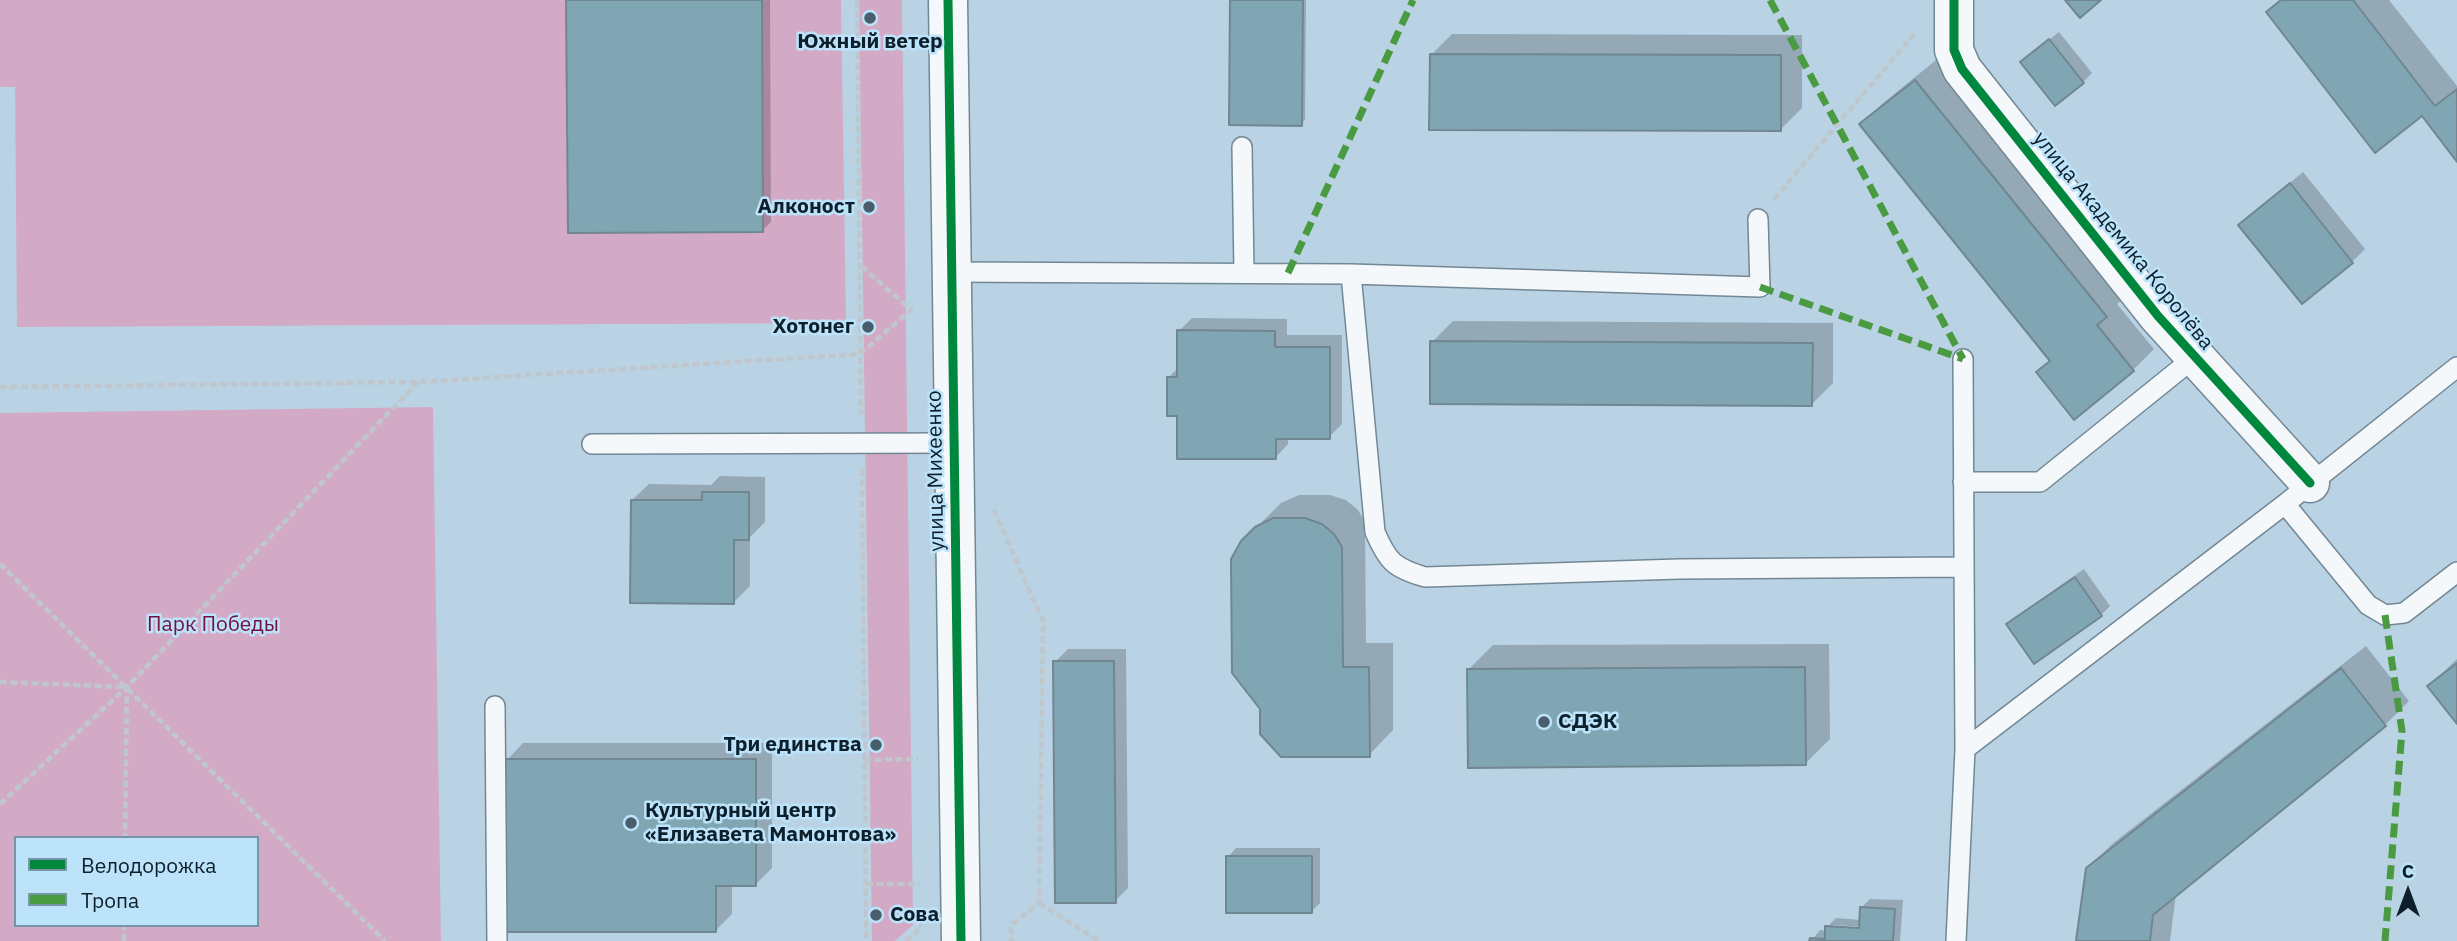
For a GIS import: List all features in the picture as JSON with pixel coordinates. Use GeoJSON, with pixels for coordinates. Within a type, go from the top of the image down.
{"type":"FeatureCollection","features":[{"type":"Feature","properties":{"kind":"street","name":"улица Михеенко"},"geometry":{"type":"LineString","coordinates":[[948,0],[961,941]]}},
{"type":"Feature","properties":{"kind":"street","name":"улица Академика Королёва"},"geometry":{"type":"LineString","coordinates":[[1954,0],[1954,50],[1962,69],[2158,316],[2195,357],[2297,494]]}},
{"type":"Feature","properties":{"kind":"lane"},"geometry":{"type":"LineString","coordinates":[[1242,147],[1244,272]]}},
{"type":"Feature","properties":{"kind":"lane"},"geometry":{"type":"LineString","coordinates":[[950,272],[1244,272],[1760,287],[1758,219]]}},
{"type":"Feature","properties":{"kind":"lane"},"geometry":{"type":"LineString","coordinates":[[1351,274],[1375,532],[1385,554],[1402,570],[1425,577],[1679,569],[1963,567]]}},
{"type":"Feature","properties":{"kind":"lane"},"geometry":{"type":"LineString","coordinates":[[1963,482],[2040,482],[2195,357]]}},
{"type":"Feature","properties":{"kind":"lane"},"geometry":{"type":"LineString","coordinates":[[1956,941],[1965,749],[1963,359]]}},
{"type":"Feature","properties":{"kind":"lane"},"geometry":{"type":"LineString","coordinates":[[1965,749],[2297,494],[2457,367]]}},
{"type":"Feature","properties":{"kind":"lane"},"geometry":{"type":"LineString","coordinates":[[592,444],[953,443]]}},
{"type":"Feature","properties":{"kind":"lane"},"geometry":{"type":"LineString","coordinates":[[2297,494],[2368,605],[2385,615],[2404,613],[2457,572]]}},
{"type":"Feature","properties":{"kind":"lane"},"geometry":{"type":"LineString","coordinates":[[495,706],[497,941]]}},
{"type":"Feature","properties":{"kind":"path"},"geometry":{"type":"LineString","coordinates":[[1758,219],[1917,31]]}},
{"type":"Feature","properties":{"kind":"path"},"geometry":{"type":"LineString","coordinates":[[0,387],[419,382],[860,354],[911,310],[860,265]]}},
{"type":"Feature","properties":{"kind":"path"},"geometry":{"type":"LineString","coordinates":[[0,804],[127,687],[419,382]]}},
{"type":"Feature","properties":{"kind":"path"},"geometry":{"type":"LineString","coordinates":[[992,504],[1043,621],[1039,903]]}},
{"type":"Feature","properties":{"kind":"path"},"geometry":{"type":"LineString","coordinates":[[0,565],[385,941]]}},
{"type":"Feature","properties":{"kind":"path"},"geometry":{"type":"LineString","coordinates":[[0,682],[127,687]]}},
{"type":"Feature","properties":{"kind":"path"},"geometry":{"type":"LineString","coordinates":[[125,836],[127,687]]}},
{"type":"Feature","properties":{"kind":"path"},"geometry":{"type":"LineString","coordinates":[[864,760],[918,759]]}},
{"type":"Feature","properties":{"kind":"path"},"geometry":{"type":"LineString","coordinates":[[866,884],[920,884]]}},
{"type":"Feature","properties":{"kind":"path"},"geometry":{"type":"LineString","coordinates":[[1011,941],[1011,925],[1039,903]]}},
{"type":"Feature","properties":{"kind":"path"},"geometry":{"type":"LineString","coordinates":[[1039,903],[1099,941]]}},
{"type":"Feature","properties":{"kind":"green space"},"geometry":{"type":"Polygon","coordinates":[[[0,0],[841,0],[846,323],[17,327],[15,87],[0,87],[0,0]]]}},
{"type":"Feature","properties":{"kind":"green space"},"geometry":{"type":"Polygon","coordinates":[[[859,0],[902,0],[913,925],[895,941],[872,941],[859,0]]]}},
{"type":"Feature","properties":{"kind":"green space","name":"Парк Победы"},"geometry":{"type":"Polygon","coordinates":[[[433,407],[441,941],[0,941],[0,413],[433,407]]]}},
{"type":"Feature","properties":{"kind":"building"},"geometry":{"type":"Polygon","coordinates":[[[566,0],[762,0],[763,232],[568,233],[566,0]]]}},
{"type":"Feature","properties":{"kind":"building"},"geometry":{"type":"Polygon","coordinates":[[[1230,0],[1303,0],[1302,126],[1229,125],[1230,0]]]}},
{"type":"Feature","properties":{"kind":"building"},"geometry":{"type":"Polygon","coordinates":[[[2065,0],[2101,0],[2080,18],[2065,0]]]}},
{"type":"Feature","properties":{"kind":"building"},"geometry":{"type":"Polygon","coordinates":[[[2281,0],[2353,0],[2435,106],[2457,89],[2457,162],[2422,116],[2375,153],[2266,12],[2281,0]]]}},
{"type":"Feature","properties":{"kind":"building"},"geometry":{"type":"Polygon","coordinates":[[[2049,39],[2084,83],[2055,106],[2020,62],[2049,39]]]}},
{"type":"Feature","properties":{"kind":"building"},"geometry":{"type":"Polygon","coordinates":[[[1430,54],[1781,55],[1781,131],[1429,130],[1430,54]]]}},
{"type":"Feature","properties":{"kind":"building"},"geometry":{"type":"Polygon","coordinates":[[[1915,80],[2107,317],[2097,325],[2134,371],[2074,420],[2036,372],[2050,361],[1859,124],[1915,80]]]}},
{"type":"Feature","properties":{"kind":"building"},"geometry":{"type":"Polygon","coordinates":[[[2290,183],[2353,263],[2302,304],[2238,225],[2290,183]]]}},
{"type":"Feature","properties":{"kind":"building"},"geometry":{"type":"Polygon","coordinates":[[[1177,330],[1275,331],[1275,347],[1330,347],[1330,439],[1276,439],[1276,459],[1177,459],[1177,416],[1167,416],[1167,377],[1177,377],[1177,330]]]}},
{"type":"Feature","properties":{"kind":"building"},"geometry":{"type":"Polygon","coordinates":[[[1430,341],[1813,343],[1812,406],[1430,404],[1430,341]]]}},
{"type":"Feature","properties":{"kind":"building"},"geometry":{"type":"Polygon","coordinates":[[[702,492],[749,492],[749,540],[734,540],[734,604],[630,603],[631,500],[702,500],[702,492]]]}},
{"type":"Feature","properties":{"kind":"building"},"geometry":{"type":"Polygon","coordinates":[[[1273,518],[1305,518],[1322,524],[1334,534],[1342,547],[1343,667],[1369,667],[1370,757],[1281,757],[1260,734],[1260,709],[1232,673],[1231,559],[1241,541],[1255,527],[1273,518]]]}},
{"type":"Feature","properties":{"kind":"building"},"geometry":{"type":"Polygon","coordinates":[[[2075,577],[2102,616],[2034,664],[2006,624],[2075,577]]]}},
{"type":"Feature","properties":{"kind":"building"},"geometry":{"type":"Polygon","coordinates":[[[1053,661],[1114,661],[1116,903],[1055,903],[1053,661]]]}},
{"type":"Feature","properties":{"kind":"building"},"geometry":{"type":"Polygon","coordinates":[[[2457,663],[2457,724],[2427,686],[2457,663]]]}},
{"type":"Feature","properties":{"kind":"building"},"geometry":{"type":"Polygon","coordinates":[[[1805,667],[1806,765],[1468,768],[1467,669],[1805,667]]]}},
{"type":"Feature","properties":{"kind":"building"},"geometry":{"type":"Polygon","coordinates":[[[2341,668],[2386,726],[2153,915],[2150,941],[2076,941],[2086,868],[2341,668]]]}},
{"type":"Feature","properties":{"kind":"building","name":"Культурный центр «Елизавета Мамонтова»"},"geometry":{"type":"Polygon","coordinates":[[[505,759],[756,759],[756,886],[716,886],[716,932],[505,932],[505,759]]]}},
{"type":"Feature","properties":{"kind":"building"},"geometry":{"type":"Polygon","coordinates":[[[1226,856],[1312,856],[1312,913],[1226,913],[1226,856]]]}},
{"type":"Feature","properties":{"kind":"building"},"geometry":{"type":"Polygon","coordinates":[[[1860,907],[1895,909],[1893,941],[1809,941],[1810,938],[1825,939],[1825,926],[1859,928],[1860,907]]]}},
{"type":"Feature","properties":{"kind":"marked path"},"geometry":{"type":"LineString","coordinates":[[1288,273],[1413,0]]}},
{"type":"Feature","properties":{"kind":"marked path"},"geometry":{"type":"LineString","coordinates":[[1770,0],[1963,359]]}},
{"type":"Feature","properties":{"kind":"marked path"},"geometry":{"type":"LineString","coordinates":[[1760,287],[1963,359]]}},
{"type":"Feature","properties":{"kind":"marked path"},"geometry":{"type":"LineString","coordinates":[[2385,615],[2402,731],[2385,941]]}},
{"type":"Feature","properties":{"kind":"cycle path"},"geometry":{"type":"LineString","coordinates":[[948,0],[961,941]]}},
{"type":"Feature","properties":{"kind":"cycle path"},"geometry":{"type":"LineString","coordinates":[[1954,0],[1954,50],[1962,69],[2158,316],[2310,483]]}},
{"type":"Feature","properties":{"kind":"place","name":"Южный ветер"},"geometry":{"type":"Point","coordinates":[870,18]}},
{"type":"Feature","properties":{"kind":"place","name":"Алконост"},"geometry":{"type":"Point","coordinates":[869,207]}},
{"type":"Feature","properties":{"kind":"place","name":"Хотонег"},"geometry":{"type":"Point","coordinates":[868,327]}},
{"type":"Feature","properties":{"kind":"place","name":"СДЭК"},"geometry":{"type":"Point","coordinates":[1544,722]}},
{"type":"Feature","properties":{"kind":"place","name":"Три единства"},"geometry":{"type":"Point","coordinates":[876,745]}},
{"type":"Feature","properties":{"kind":"place","name":"Культурный центр «Елизавета Мамонтова»"},"geometry":{"type":"Point","coordinates":[631,823]}},
{"type":"Feature","properties":{"kind":"place","name":"Сова"},"geometry":{"type":"Point","coordinates":[876,915]}}]}
